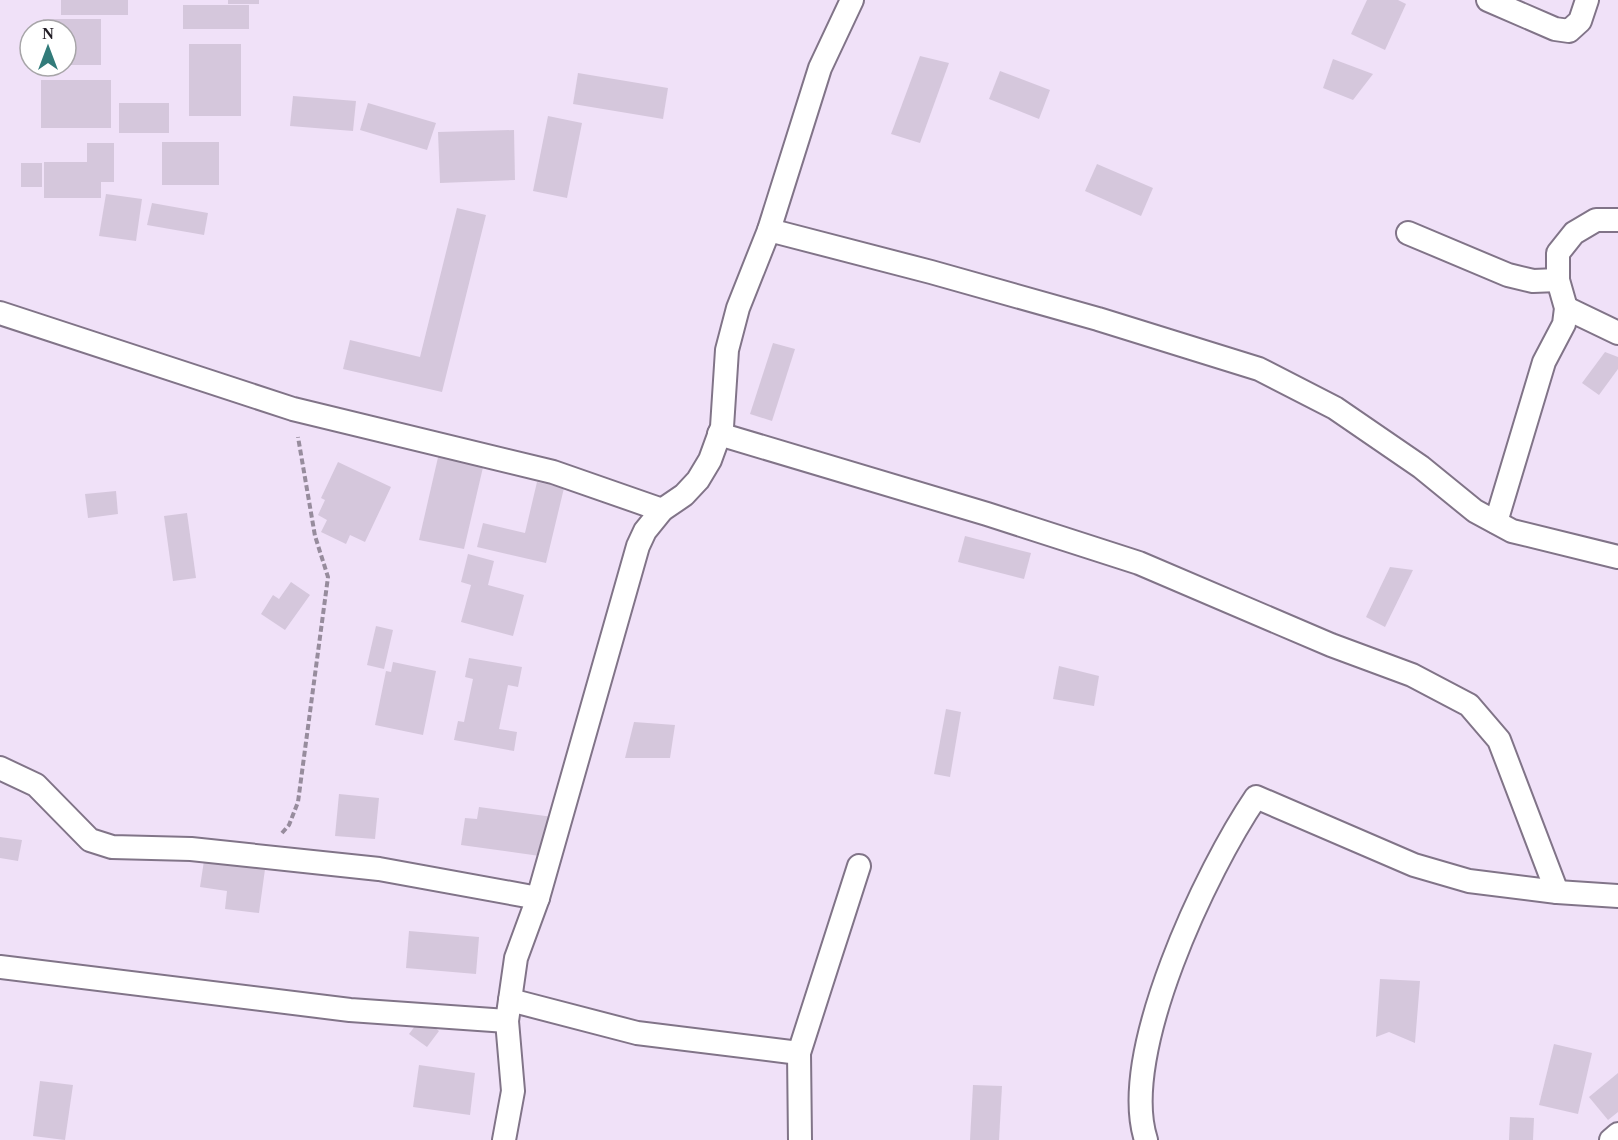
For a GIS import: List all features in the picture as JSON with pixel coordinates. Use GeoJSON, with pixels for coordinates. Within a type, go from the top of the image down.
{"type":"FeatureCollection","features":[{"type":"Feature","properties":{"kind":"street"},"geometry":{"type":"LineString","coordinates":[[504,1140],[513,1091],[508,1010],[516,958],[538,898],[638,546],[645,531],[662,510],[684,495],[698,480],[719,434],[728,350],[738,308],[769,230],[820,68],[852,0]]}},
{"type":"Feature","properties":{"kind":"street"},"geometry":{"type":"LineString","coordinates":[[1488,0],[1555,29],[1569,31],[1580,21],[1587,0]]}},
{"type":"Feature","properties":{"kind":"street"},"geometry":{"type":"LineString","coordinates":[[1496,522],[1544,362],[1558,338],[1566,308],[1558,280],[1558,253],[1574,233],[1596,220],[1618,220]]}},
{"type":"Feature","properties":{"kind":"street"},"geometry":{"type":"LineString","coordinates":[[769,230],[1068,310],[1259,369],[1335,408],[1421,467],[1474,510],[1512,531],[1618,557]]}},
{"type":"Feature","properties":{"kind":"street"},"geometry":{"type":"LineString","coordinates":[[1408,233],[1508,275],[1533,281],[1558,280]]}},
{"type":"Feature","properties":{"kind":"street"},"geometry":{"type":"LineString","coordinates":[[1566,308],[1618,333]]}},
{"type":"Feature","properties":{"kind":"street"},"geometry":{"type":"LineString","coordinates":[[0,313],[293,409],[554,472],[662,510]]}},
{"type":"Feature","properties":{"kind":"street"},"geometry":{"type":"LineString","coordinates":[[719,434],[1139,562],[1330,645],[1412,675],[1469,705],[1499,740],[1557,892]]}},
{"type":"Feature","properties":{"kind":"street"},"geometry":{"type":"LineString","coordinates":[[0,768],[36,785],[90,840],[112,847],[191,849],[380,869],[538,898]]}},
{"type":"Feature","properties":{"kind":"street"},"geometry":{"type":"LineString","coordinates":[[1146,1140],[1142,1127],[1141,1087],[1147,1042],[1163,988],[1211,874],[1256,797],[1414,865],[1469,881],[1557,892],[1618,896]]}},
{"type":"Feature","properties":{"kind":"street"},"geometry":{"type":"LineString","coordinates":[[800,1140],[799,1053],[859,866]]}},
{"type":"Feature","properties":{"kind":"street"},"geometry":{"type":"LineString","coordinates":[[0,967],[350,1010],[508,1010],[637,1033],[799,1053]]}},
{"type":"Feature","properties":{"kind":"street"},"geometry":{"type":"LineString","coordinates":[[1611,1140],[1618,1134]]}},
{"type":"Feature","properties":{"kind":"path"},"geometry":{"type":"LineString","coordinates":[[253,857],[289,825],[298,802],[328,577],[315,536],[293,409]]}},
{"type":"Feature","properties":{"kind":"building"},"geometry":{"type":"Polygon","coordinates":[[[61,0],[128,0],[128,15],[61,15],[61,0]]]}},
{"type":"Feature","properties":{"kind":"building"},"geometry":{"type":"Polygon","coordinates":[[[228,0],[259,0],[259,4],[228,4],[228,0]]]}},
{"type":"Feature","properties":{"kind":"building"},"geometry":{"type":"Polygon","coordinates":[[[1367,0],[1398,0],[1406,4],[1385,50],[1351,34],[1367,0]]]}},
{"type":"Feature","properties":{"kind":"building"},"geometry":{"type":"Polygon","coordinates":[[[183,5],[249,5],[249,29],[183,29],[183,5]]]}},
{"type":"Feature","properties":{"kind":"building"},"geometry":{"type":"Polygon","coordinates":[[[78,19],[101,19],[101,65],[78,65],[78,19]]]}},
{"type":"Feature","properties":{"kind":"building"},"geometry":{"type":"Polygon","coordinates":[[[189,44],[241,44],[241,116],[189,116],[189,44]]]}},
{"type":"Feature","properties":{"kind":"building"},"geometry":{"type":"Polygon","coordinates":[[[920,56],[949,63],[920,143],[891,134],[920,56]]]}},
{"type":"Feature","properties":{"kind":"building"},"geometry":{"type":"Polygon","coordinates":[[[1333,59],[1373,74],[1353,100],[1323,88],[1333,59]]]}},
{"type":"Feature","properties":{"kind":"building"},"geometry":{"type":"Polygon","coordinates":[[[1000,71],[1050,90],[1039,119],[989,99],[1000,71]]]}},
{"type":"Feature","properties":{"kind":"building"},"geometry":{"type":"Polygon","coordinates":[[[578,73],[668,88],[663,119],[573,104],[578,73]]]}},
{"type":"Feature","properties":{"kind":"building"},"geometry":{"type":"Polygon","coordinates":[[[41,80],[111,80],[111,128],[41,128],[41,80]]]}},
{"type":"Feature","properties":{"kind":"building"},"geometry":{"type":"Polygon","coordinates":[[[293,96],[356,101],[353,131],[290,126],[293,96]]]}},
{"type":"Feature","properties":{"kind":"building"},"geometry":{"type":"Polygon","coordinates":[[[119,103],[169,103],[169,133],[119,133],[119,103]]]}},
{"type":"Feature","properties":{"kind":"building"},"geometry":{"type":"Polygon","coordinates":[[[368,103],[436,123],[427,150],[360,130],[368,103]]]}},
{"type":"Feature","properties":{"kind":"building"},"geometry":{"type":"Polygon","coordinates":[[[548,116],[582,123],[567,198],[533,191],[548,116]]]}},
{"type":"Feature","properties":{"kind":"building"},"geometry":{"type":"Polygon","coordinates":[[[514,130],[515,180],[440,183],[438,132],[514,130]]]}},
{"type":"Feature","properties":{"kind":"building"},"geometry":{"type":"Polygon","coordinates":[[[162,142],[219,142],[219,185],[162,185],[162,142]]]}},
{"type":"Feature","properties":{"kind":"building"},"geometry":{"type":"Polygon","coordinates":[[[87,143],[114,143],[114,182],[101,182],[101,198],[44,198],[44,162],[87,162],[87,143]]]}},
{"type":"Feature","properties":{"kind":"building"},"geometry":{"type":"Polygon","coordinates":[[[21,163],[42,163],[42,187],[21,187],[21,163]]]}},
{"type":"Feature","properties":{"kind":"building"},"geometry":{"type":"Polygon","coordinates":[[[1097,164],[1153,188],[1141,216],[1085,191],[1097,164]]]}},
{"type":"Feature","properties":{"kind":"building"},"geometry":{"type":"Polygon","coordinates":[[[106,194],[142,199],[136,241],[99,236],[106,194]]]}},
{"type":"Feature","properties":{"kind":"building"},"geometry":{"type":"Polygon","coordinates":[[[152,203],[208,213],[204,235],[147,225],[152,203]]]}},
{"type":"Feature","properties":{"kind":"building"},"geometry":{"type":"Polygon","coordinates":[[[457,208],[486,215],[442,392],[343,369],[350,340],[420,357],[457,208]]]}},
{"type":"Feature","properties":{"kind":"building"},"geometry":{"type":"Polygon","coordinates":[[[773,343],[795,349],[772,421],[750,414],[773,343]]]}},
{"type":"Feature","properties":{"kind":"building"},"geometry":{"type":"Polygon","coordinates":[[[1605,352],[1618,357],[1618,369],[1599,395],[1582,383],[1605,352]]]}},
{"type":"Feature","properties":{"kind":"building"},"geometry":{"type":"Polygon","coordinates":[[[439,453],[484,463],[464,549],[419,540],[439,453]]]}},
{"type":"Feature","properties":{"kind":"building"},"geometry":{"type":"Polygon","coordinates":[[[338,462],[391,487],[365,542],[350,535],[346,544],[321,532],[327,520],[318,515],[325,500],[321,498],[338,462]]]}},
{"type":"Feature","properties":{"kind":"building"},"geometry":{"type":"Polygon","coordinates":[[[537,482],[564,488],[546,563],[477,547],[483,523],[525,533],[537,482]]]}},
{"type":"Feature","properties":{"kind":"building"},"geometry":{"type":"Polygon","coordinates":[[[116,491],[118,514],[88,518],[85,494],[116,491]]]}},
{"type":"Feature","properties":{"kind":"building"},"geometry":{"type":"Polygon","coordinates":[[[187,513],[196,578],[173,581],[164,516],[187,513]]]}},
{"type":"Feature","properties":{"kind":"building"},"geometry":{"type":"Polygon","coordinates":[[[965,536],[1031,553],[1024,579],[958,562],[965,536]]]}},
{"type":"Feature","properties":{"kind":"building"},"geometry":{"type":"Polygon","coordinates":[[[468,554],[494,561],[488,585],[524,595],[513,636],[461,622],[471,585],[461,582],[468,554]]]}},
{"type":"Feature","properties":{"kind":"building"},"geometry":{"type":"Polygon","coordinates":[[[1390,567],[1413,570],[1385,627],[1366,617],[1390,567]]]}},
{"type":"Feature","properties":{"kind":"building"},"geometry":{"type":"Polygon","coordinates":[[[291,582],[310,595],[285,630],[261,614],[273,595],[279,599],[291,582]]]}},
{"type":"Feature","properties":{"kind":"building"},"geometry":{"type":"Polygon","coordinates":[[[376,626],[393,630],[384,669],[367,665],[376,626]]]}},
{"type":"Feature","properties":{"kind":"building"},"geometry":{"type":"Polygon","coordinates":[[[469,658],[522,667],[518,687],[508,685],[499,729],[517,732],[514,751],[454,740],[458,721],[464,722],[473,679],[465,677],[469,658]]]}},
{"type":"Feature","properties":{"kind":"building"},"geometry":{"type":"Polygon","coordinates":[[[393,662],[436,671],[423,735],[375,725],[386,671],[391,672],[393,662]]]}},
{"type":"Feature","properties":{"kind":"building"},"geometry":{"type":"Polygon","coordinates":[[[1059,666],[1099,676],[1094,706],[1053,699],[1059,666]]]}},
{"type":"Feature","properties":{"kind":"building"},"geometry":{"type":"Polygon","coordinates":[[[946,709],[961,712],[950,777],[934,774],[946,709]]]}},
{"type":"Feature","properties":{"kind":"building"},"geometry":{"type":"Polygon","coordinates":[[[634,722],[675,725],[670,758],[625,758],[634,722]]]}},
{"type":"Feature","properties":{"kind":"building"},"geometry":{"type":"Polygon","coordinates":[[[339,794],[379,798],[375,839],[335,836],[339,794]]]}},
{"type":"Feature","properties":{"kind":"building"},"geometry":{"type":"Polygon","coordinates":[[[479,807],[553,817],[547,857],[461,845],[465,818],[477,819],[479,807]]]}},
{"type":"Feature","properties":{"kind":"building"},"geometry":{"type":"Polygon","coordinates":[[[0,837],[22,840],[18,861],[0,858],[0,837]]]}},
{"type":"Feature","properties":{"kind":"building"},"geometry":{"type":"Polygon","coordinates":[[[205,854],[266,862],[259,913],[225,909],[227,891],[200,887],[205,854]]]}},
{"type":"Feature","properties":{"kind":"building"},"geometry":{"type":"Polygon","coordinates":[[[409,931],[479,937],[476,974],[406,968],[409,931]]]}},
{"type":"Feature","properties":{"kind":"building"},"geometry":{"type":"Polygon","coordinates":[[[1380,979],[1420,981],[1415,1043],[1389,1032],[1376,1037],[1380,979]]]}},
{"type":"Feature","properties":{"kind":"building"},"geometry":{"type":"Polygon","coordinates":[[[421,1018],[439,1031],[427,1047],[409,1034],[421,1018]]]}},
{"type":"Feature","properties":{"kind":"building"},"geometry":{"type":"Polygon","coordinates":[[[1554,1044],[1592,1053],[1578,1114],[1539,1105],[1554,1044]]]}},
{"type":"Feature","properties":{"kind":"building"},"geometry":{"type":"Polygon","coordinates":[[[419,1065],[475,1073],[470,1115],[413,1107],[419,1065]]]}},
{"type":"Feature","properties":{"kind":"building"},"geometry":{"type":"Polygon","coordinates":[[[1618,1073],[1618,1112],[1608,1120],[1589,1097],[1618,1073]]]}},
{"type":"Feature","properties":{"kind":"building"},"geometry":{"type":"Polygon","coordinates":[[[40,1081],[73,1085],[65,1140],[33,1136],[40,1081]]]}},
{"type":"Feature","properties":{"kind":"building"},"geometry":{"type":"Polygon","coordinates":[[[973,1085],[1002,1086],[999,1140],[970,1140],[973,1085]]]}},
{"type":"Feature","properties":{"kind":"building"},"geometry":{"type":"Polygon","coordinates":[[[1510,1117],[1534,1118],[1533,1140],[1509,1140],[1510,1117]]]}}]}
